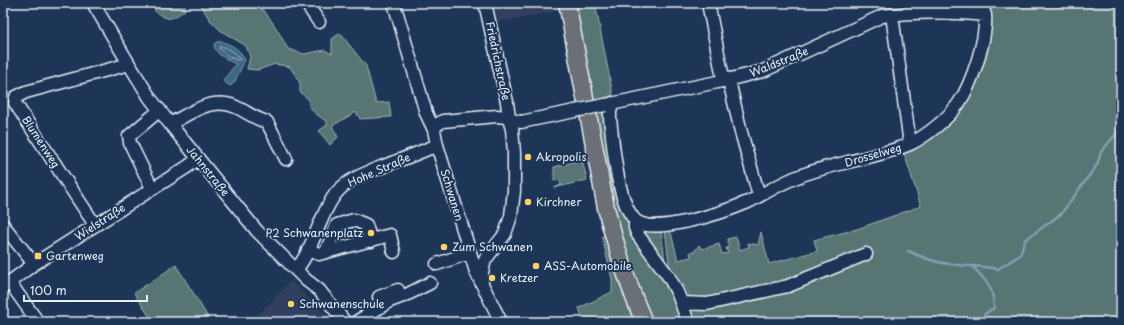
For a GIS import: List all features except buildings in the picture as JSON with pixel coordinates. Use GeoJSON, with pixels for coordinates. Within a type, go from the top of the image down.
{"type":"FeatureCollection","features":[{"type":"Feature","properties":{"kind":"main road"},"geometry":{"type":"LineString","coordinates":[[567,3],[611,229],[632,294],[644,322]]}},
{"type":"Feature","properties":{"kind":"street","name":"Jahnstraße"},"geometry":{"type":"LineString","coordinates":[[93,3],[128,64],[170,124],[257,231],[296,270],[319,290],[345,322]]}},
{"type":"Feature","properties":{"kind":"street"},"geometry":{"type":"LineString","coordinates":[[306,3],[319,22]]}},
{"type":"Feature","properties":{"kind":"street","name":"Schwanen"},"geometry":{"type":"LineString","coordinates":[[394,3],[426,113],[434,130],[437,145],[470,256],[501,322]]}},
{"type":"Feature","properties":{"kind":"street","name":"Friedrichstraße"},"geometry":{"type":"LineString","coordinates":[[486,3],[507,102],[512,129],[514,153],[514,191],[511,216],[505,234],[486,260]]}},
{"type":"Feature","properties":{"kind":"street"},"geometry":{"type":"LineString","coordinates":[[708,3],[722,73],[730,85],[741,132],[759,196]]}},
{"type":"Feature","properties":{"kind":"street"},"geometry":{"type":"LineString","coordinates":[[910,144],[922,138],[934,128],[958,104],[979,57],[983,34],[983,9]]}},
{"type":"Feature","properties":{"kind":"street","name":"Waldstraße"},"geometry":{"type":"LineString","coordinates":[[443,121],[497,116],[506,117],[521,122],[727,80],[763,71],[877,18],[892,14],[983,9]]}},
{"type":"Feature","properties":{"kind":"street","name":"Drosselweg"},"geometry":{"type":"LineString","coordinates":[[635,220],[651,226],[680,223],[749,202],[804,174],[859,160],[910,144],[892,14]]}},
{"type":"Feature","properties":{"kind":"street","name":"Blumenweg"},"geometry":{"type":"LineString","coordinates":[[95,225],[15,103],[16,97],[26,92],[128,64]]}},
{"type":"Feature","properties":{"kind":"street","name":"Schwanen"},"geometry":{"type":"LineString","coordinates":[[421,94],[432,112],[443,121]]}},
{"type":"Feature","properties":{"kind":"street"},"geometry":{"type":"LineString","coordinates":[[170,124],[201,107],[215,103],[230,105],[256,119],[267,122],[286,159]]}},
{"type":"Feature","properties":{"kind":"street"},"geometry":{"type":"LineString","coordinates":[[609,104],[617,173],[624,200],[635,220],[635,228],[638,235],[669,277],[678,294],[688,322]]}},
{"type":"Feature","properties":{"kind":"street"},"geometry":{"type":"LineString","coordinates":[[152,188],[130,143],[129,136],[160,110]]}},
{"type":"Feature","properties":{"kind":"street"},"geometry":{"type":"LineString","coordinates":[[434,130],[436,125],[443,121]]}},
{"type":"Feature","properties":{"kind":"street","name":"Hohe Straße"},"geometry":{"type":"LineString","coordinates":[[296,270],[308,250],[328,205],[337,191],[347,183],[365,174],[437,145]]}},
{"type":"Feature","properties":{"kind":"street","name":"Wielstraße"},"geometry":{"type":"LineString","coordinates":[[5,284],[198,159]]}},
{"type":"Feature","properties":{"kind":"street"},"geometry":{"type":"LineString","coordinates":[[326,252],[337,225],[354,220],[366,225],[371,241]]}},
{"type":"Feature","properties":{"kind":"street"},"geometry":{"type":"LineString","coordinates":[[3,225],[34,264]]}},
{"type":"Feature","properties":{"kind":"street"},"geometry":{"type":"LineString","coordinates":[[308,250],[319,254],[390,236],[394,252]]}},
{"type":"Feature","properties":{"kind":"street"},"geometry":{"type":"LineString","coordinates":[[682,303],[707,304],[788,286],[866,254]]}},
{"type":"Feature","properties":{"kind":"street"},"geometry":{"type":"LineString","coordinates":[[436,264],[470,256],[481,262],[486,260]]}},
{"type":"Feature","properties":{"kind":"street"},"geometry":{"type":"LineString","coordinates":[[482,283],[482,272],[486,260]]}},
{"type":"Feature","properties":{"kind":"street"},"geometry":{"type":"LineString","coordinates":[[356,322],[384,305],[430,283]]}},
{"type":"Feature","properties":{"kind":"street"},"geometry":{"type":"LineString","coordinates":[[5,284],[38,322]]}},
{"type":"Feature","properties":{"kind":"street"},"geometry":{"type":"LineString","coordinates":[[384,305],[379,297],[398,290]]}},
{"type":"Feature","properties":{"kind":"shaded area"},"geometry":{"type":"Polygon","coordinates":[[[494,3],[551,3],[553,12],[498,22],[494,3]]]}},
{"type":"Feature","properties":{"kind":"shaded area","name":"Schwanenschule"},"geometry":{"type":"Polygon","coordinates":[[[290,282],[292,282],[326,316],[330,322],[251,322],[290,282]]]}},
{"type":"Feature","properties":{"kind":"green space"},"geometry":{"type":"Polygon","coordinates":[[[237,2],[255,4],[265,12],[288,49],[304,54],[325,50],[332,54],[332,39],[340,33],[366,66],[376,103],[389,102],[391,117],[360,119],[356,112],[332,126],[338,137],[330,145],[319,131],[327,125],[327,122],[315,113],[309,106],[309,100],[300,92],[300,83],[290,67],[275,64],[258,70],[247,69],[250,57],[246,46],[220,30],[210,20],[199,3],[237,2]]]}},
{"type":"Feature","properties":{"kind":"green space"},"geometry":{"type":"Polygon","coordinates":[[[161,3],[185,3],[185,10],[173,18],[166,18],[154,10],[161,3]]]}},
{"type":"Feature","properties":{"kind":"green space"},"geometry":{"type":"Polygon","coordinates":[[[573,3],[595,3],[613,95],[604,98],[615,178],[667,278],[686,322],[650,322],[615,221],[573,3]]]}},
{"type":"Feature","properties":{"kind":"green space"},"geometry":{"type":"Polygon","coordinates":[[[987,3],[1121,3],[1121,322],[693,322],[687,307],[690,300],[685,286],[675,282],[670,271],[665,230],[670,229],[678,260],[691,257],[690,252],[695,251],[699,245],[702,249],[719,244],[722,254],[728,253],[726,248],[729,247],[727,239],[736,237],[740,250],[749,247],[748,243],[758,245],[761,232],[769,264],[817,251],[814,240],[857,229],[921,206],[904,153],[925,142],[942,129],[962,107],[988,7],[987,3]]]}},
{"type":"Feature","properties":{"kind":"green space"},"geometry":{"type":"Polygon","coordinates":[[[582,160],[587,180],[554,188],[561,185],[560,180],[554,181],[554,167],[582,160]]]}},
{"type":"Feature","properties":{"kind":"green space"},"geometry":{"type":"Polygon","coordinates":[[[600,217],[636,322],[584,322],[579,308],[612,292],[612,279],[602,237],[604,236],[600,217]]]}},
{"type":"Feature","properties":{"kind":"green space"},"geometry":{"type":"Polygon","coordinates":[[[637,226],[661,230],[666,268],[637,226]]]}},
{"type":"Feature","properties":{"kind":"green space"},"geometry":{"type":"Polygon","coordinates":[[[176,265],[211,322],[153,322],[134,293],[176,265]]]}},
{"type":"Feature","properties":{"kind":"water"},"geometry":{"type":"Polygon","coordinates":[[[221,41],[238,50],[245,60],[234,83],[230,86],[223,81],[236,64],[222,57],[215,48],[214,44],[221,41]]]}},
{"type":"Feature","properties":{"kind":"waterway"},"geometry":{"type":"LineString","coordinates":[[908,251],[930,260],[946,264],[998,269],[1020,255],[1025,240],[1061,214],[1097,165],[1101,152],[1121,128]]}},
{"type":"Feature","properties":{"kind":"waterway"},"geometry":{"type":"LineString","coordinates":[[973,267],[991,289],[992,294],[994,308],[986,313],[982,319],[982,322]]}},
{"type":"Feature","properties":{"kind":"place","name":"Akropolis"},"geometry":{"type":"Point","coordinates":[528,157]}},
{"type":"Feature","properties":{"kind":"place","name":"Kirchner"},"geometry":{"type":"Point","coordinates":[528,202]}},
{"type":"Feature","properties":{"kind":"place","name":"P2 Schwanenplatz"},"geometry":{"type":"Point","coordinates":[371,233]}},
{"type":"Feature","properties":{"kind":"place","name":"Zum Schwanen"},"geometry":{"type":"Point","coordinates":[444,247]}},
{"type":"Feature","properties":{"kind":"place","name":"Gartenweg"},"geometry":{"type":"Point","coordinates":[38,256]}},
{"type":"Feature","properties":{"kind":"place","name":"ASS-Automobile"},"geometry":{"type":"Point","coordinates":[536,266]}},
{"type":"Feature","properties":{"kind":"place","name":"Kretzer"},"geometry":{"type":"Point","coordinates":[492,278]}},
{"type":"Feature","properties":{"kind":"place","name":"Schwanenschule"},"geometry":{"type":"Point","coordinates":[291,304]}}]}
